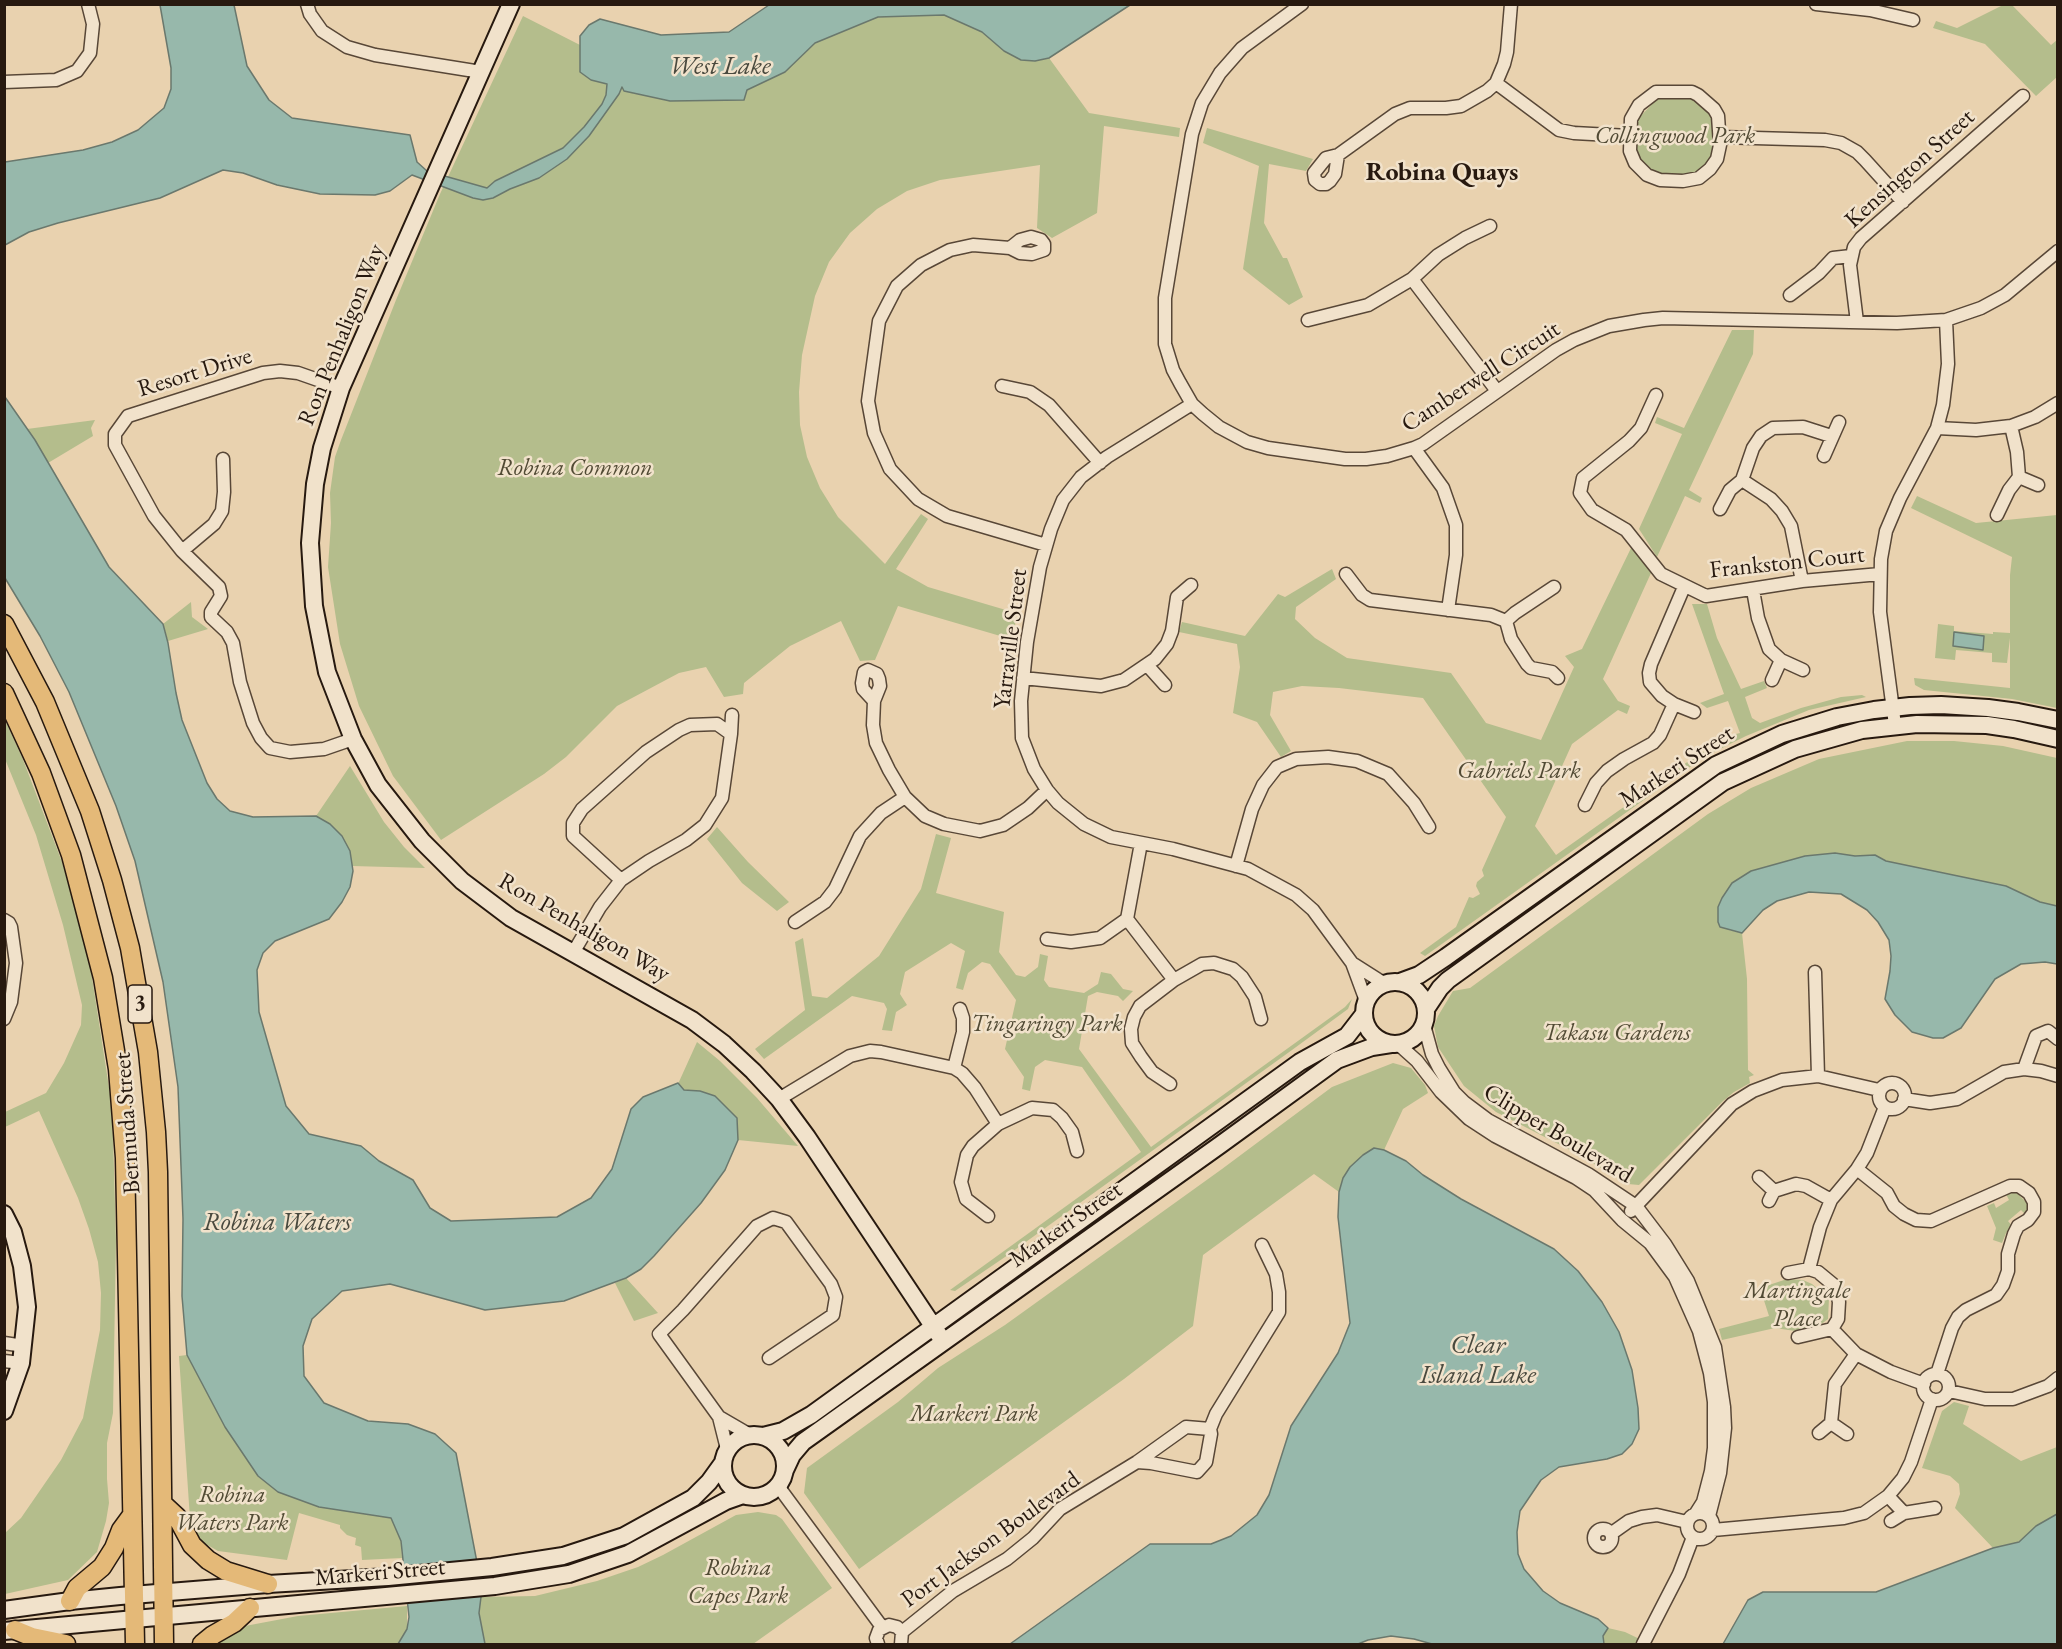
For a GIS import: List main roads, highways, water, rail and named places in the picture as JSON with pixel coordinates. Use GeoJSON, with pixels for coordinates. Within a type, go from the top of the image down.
{"type":"FeatureCollection","features":[{"type":"Feature","properties":{"kind":"main road","name":"Ron Penhaligon Way"},"geometry":{"type":"LineString","coordinates":[[511,4],[341,388],[322,448],[315,484],[310,543],[314,606],[327,672],[353,739],[378,785],[396,810],[441,861],[462,881],[511,918],[692,1020],[724,1044],[753,1071],[779,1099],[807,1137],[943,1341]]}},
{"type":"Feature","properties":{"kind":"main road","name":"Bermuda Street"},"geometry":{"type":"LineString","coordinates":[[4,624],[45,702],[90,811],[118,902],[136,980],[148,1052],[156,1132],[164,1644]]}},
{"type":"Feature","properties":{"kind":"main road","name":"Bermuda Street"},"geometry":{"type":"LineString","coordinates":[[4,693],[41,773],[71,855],[94,939],[112,1027],[122,1109],[125,1158],[135,1644]]}},
{"type":"Feature","properties":{"kind":"main road","name":"Markeri Street"},"geometry":{"type":"LineString","coordinates":[[1392,983],[1419,975],[1446,957],[1716,765],[1747,749],[1808,724],[1893,707],[1941,705],[2018,711],[2058,720]]}},
{"type":"Feature","properties":{"kind":"main road","name":"Markeri Street"},"geometry":{"type":"LineString","coordinates":[[1425,1017],[1440,988],[1448,980],[1723,782],[1795,749],[1862,730],[1895,725],[1944,723],[1987,725],[2058,739]]}},
{"type":"Feature","properties":{"kind":"main road"},"geometry":{"type":"LineString","coordinates":[[1392,983],[1409,986],[1417,992],[1423,1000],[1425,1017],[1414,1038],[1395,1044],[1383,1042],[1369,1031],[1365,1008],[1373,991],[1392,983]]}},
{"type":"Feature","properties":{"kind":"main road","name":"Markeri Street"},"geometry":{"type":"LineString","coordinates":[[756,1435],[783,1431],[810,1414],[1300,1062],[1347,1036],[1365,1008]]}},
{"type":"Feature","properties":{"kind":"main road","name":"Markeri Street"},"geometry":{"type":"LineString","coordinates":[[785,1470],[792,1455],[803,1442],[1337,1060],[1372,1047],[1395,1044]]}},
{"type":"Feature","properties":{"kind":"main road"},"geometry":{"type":"LineString","coordinates":[[4,1214],[13,1232],[22,1266],[27,1307],[24,1346],[13,1362],[4,1411]]}},
{"type":"Feature","properties":{"kind":"main road"},"geometry":{"type":"LineString","coordinates":[[756,1435],[776,1444],[782,1452],[785,1470],[778,1486],[762,1496],[752,1497],[734,1490],[728,1483],[723,1474],[725,1457],[733,1442],[756,1435]]}},
{"type":"Feature","properties":{"kind":"main road","name":"Markeri Street"},"geometry":{"type":"LineString","coordinates":[[4,1610],[70,1600],[388,1577],[492,1567],[563,1556],[624,1536],[693,1498],[709,1482],[725,1457]]}},
{"type":"Feature","properties":{"kind":"main road","name":"Markeri Street"},"geometry":{"type":"LineString","coordinates":[[10,1631],[495,1587],[569,1574],[628,1554],[726,1501],[743,1495]]}},
{"type":"Feature","properties":{"kind":"main road"},"geometry":{"type":"LineString","coordinates":[[162,1504],[177,1516],[192,1545],[208,1560],[226,1571],[268,1584]]}},
{"type":"Feature","properties":{"kind":"main road"},"geometry":{"type":"LineString","coordinates":[[70,1600],[77,1588],[102,1567],[114,1548],[121,1530],[132,1515]]}},
{"type":"Feature","properties":{"kind":"main road"},"geometry":{"type":"LineString","coordinates":[[202,1644],[234,1623],[250,1608]]}},
{"type":"Feature","properties":{"kind":"main road"},"geometry":{"type":"LineString","coordinates":[[10,1631],[66,1644]]}},
{"type":"Feature","properties":{"kind":"water","name":"West Lake"},"geometry":{"type":"Polygon","coordinates":[[[160,5],[234,5],[247,66],[269,100],[292,118],[410,135],[417,162],[427,171],[487,188],[495,181],[563,148],[602,104],[607,84],[591,80],[580,72],[580,36],[589,25],[600,19],[661,35],[729,32],[769,5],[1130,5],[1049,58],[1035,61],[1021,60],[1004,51],[982,32],[944,15],[878,17],[815,43],[785,72],[747,90],[744,100],[670,101],[624,91],[622,87],[589,136],[567,159],[539,178],[493,198],[483,200],[473,198],[412,175],[390,191],[375,195],[320,194],[277,185],[243,173],[223,170],[160,198],[58,223],[29,232],[5,245],[5,162],[83,150],[112,142],[138,130],[164,108],[171,89],[171,68],[160,5]]]}},
{"type":"Feature","properties":{"kind":"water","name":"Robina Waters"},"geometry":{"type":"Polygon","coordinates":[[[5,397],[35,440],[109,567],[163,624],[182,720],[207,783],[217,799],[230,811],[253,817],[316,816],[330,824],[342,836],[350,851],[353,871],[350,887],[329,919],[275,941],[263,953],[257,970],[259,1012],[286,1106],[309,1134],[361,1146],[379,1161],[413,1180],[430,1208],[451,1221],[557,1217],[591,1198],[612,1169],[631,1109],[643,1097],[678,1083],[684,1090],[700,1091],[715,1096],[737,1118],[738,1140],[725,1170],[701,1203],[654,1256],[641,1269],[626,1278],[564,1301],[485,1310],[390,1284],[342,1291],[312,1319],[303,1346],[304,1376],[324,1403],[368,1421],[408,1424],[435,1434],[456,1453],[480,1578],[479,1613],[485,1644],[398,1644],[407,1629],[409,1617],[401,1541],[391,1518],[319,1507],[278,1492],[258,1476],[225,1427],[187,1355],[182,1296],[183,1219],[178,1087],[163,982],[135,861],[116,806],[69,692],[40,636],[5,578],[5,397]]]}},
{"type":"Feature","properties":{"kind":"water"},"geometry":{"type":"Polygon","coordinates":[[[1954,632],[1984,636],[1983,650],[1953,646],[1954,632]]]}},
{"type":"Feature","properties":{"kind":"water"},"geometry":{"type":"Polygon","coordinates":[[[1835,853],[1855,856],[1875,855],[1886,861],[2006,886],[2040,902],[2057,906],[2057,964],[2045,962],[2021,964],[1995,979],[1961,1028],[1943,1038],[1933,1038],[1912,1032],[1895,1015],[1885,999],[1890,971],[1889,940],[1867,910],[1841,894],[1809,892],[1777,901],[1763,910],[1742,933],[1720,927],[1718,907],[1732,883],[1751,871],[1805,856],[1835,853]]]}},
{"type":"Feature","properties":{"kind":"water","name":"Clear Island Lake"},"geometry":{"type":"Polygon","coordinates":[[[1374,1148],[1384,1150],[1406,1161],[1423,1175],[1461,1199],[1554,1249],[1578,1271],[1602,1302],[1619,1332],[1632,1370],[1638,1408],[1639,1429],[1632,1444],[1622,1454],[1607,1459],[1559,1467],[1541,1480],[1520,1511],[1517,1532],[1518,1554],[1524,1569],[1543,1591],[1560,1603],[1598,1619],[1608,1628],[1603,1636],[1604,1644],[1432,1644],[1391,1636],[1358,1644],[1010,1644],[1150,1544],[1211,1544],[1231,1536],[1257,1515],[1269,1495],[1291,1426],[1338,1353],[1350,1323],[1338,1217],[1339,1192],[1343,1178],[1350,1167],[1374,1148]]]}},
{"type":"Feature","properties":{"kind":"water"},"geometry":{"type":"Polygon","coordinates":[[[2057,1514],[2057,1644],[1723,1644],[1748,1600],[1763,1592],[1876,1592],[1993,1548],[2019,1542],[2036,1526],[2057,1514]]]}},
{"type":"Feature","properties":{"kind":"district","name":"Robina Quays"},"geometry":{"type":"Point","coordinates":[1442,173]}},
{"type":"Feature","properties":{"kind":"park label","name":"Collingwood Park"},"geometry":{"type":"Point","coordinates":[1675,136]}},
{"type":"Feature","properties":{"kind":"park label","name":"Robina Common"},"geometry":{"type":"Point","coordinates":[575,468]}},
{"type":"Feature","properties":{"kind":"park label","name":"Gabriels Park"},"geometry":{"type":"Point","coordinates":[1519,771]}},
{"type":"Feature","properties":{"kind":"park label","name":"Tingaringy Park"},"geometry":{"type":"Point","coordinates":[1047,1024]}},
{"type":"Feature","properties":{"kind":"park label","name":"Takasu Gardens"},"geometry":{"type":"Point","coordinates":[1617,1033]}},
{"type":"Feature","properties":{"kind":"park label","name":"Martingale Place"},"geometry":{"type":"Point","coordinates":[1797,1305]}},
{"type":"Feature","properties":{"kind":"park label","name":"Markeri Park"},"geometry":{"type":"Point","coordinates":[974,1414]}},
{"type":"Feature","properties":{"kind":"park label","name":"Robina Waters Park"},"geometry":{"type":"Point","coordinates":[232,1509]}},
{"type":"Feature","properties":{"kind":"park label","name":"Robina Capes Park"},"geometry":{"type":"Point","coordinates":[738,1582]}}]}
